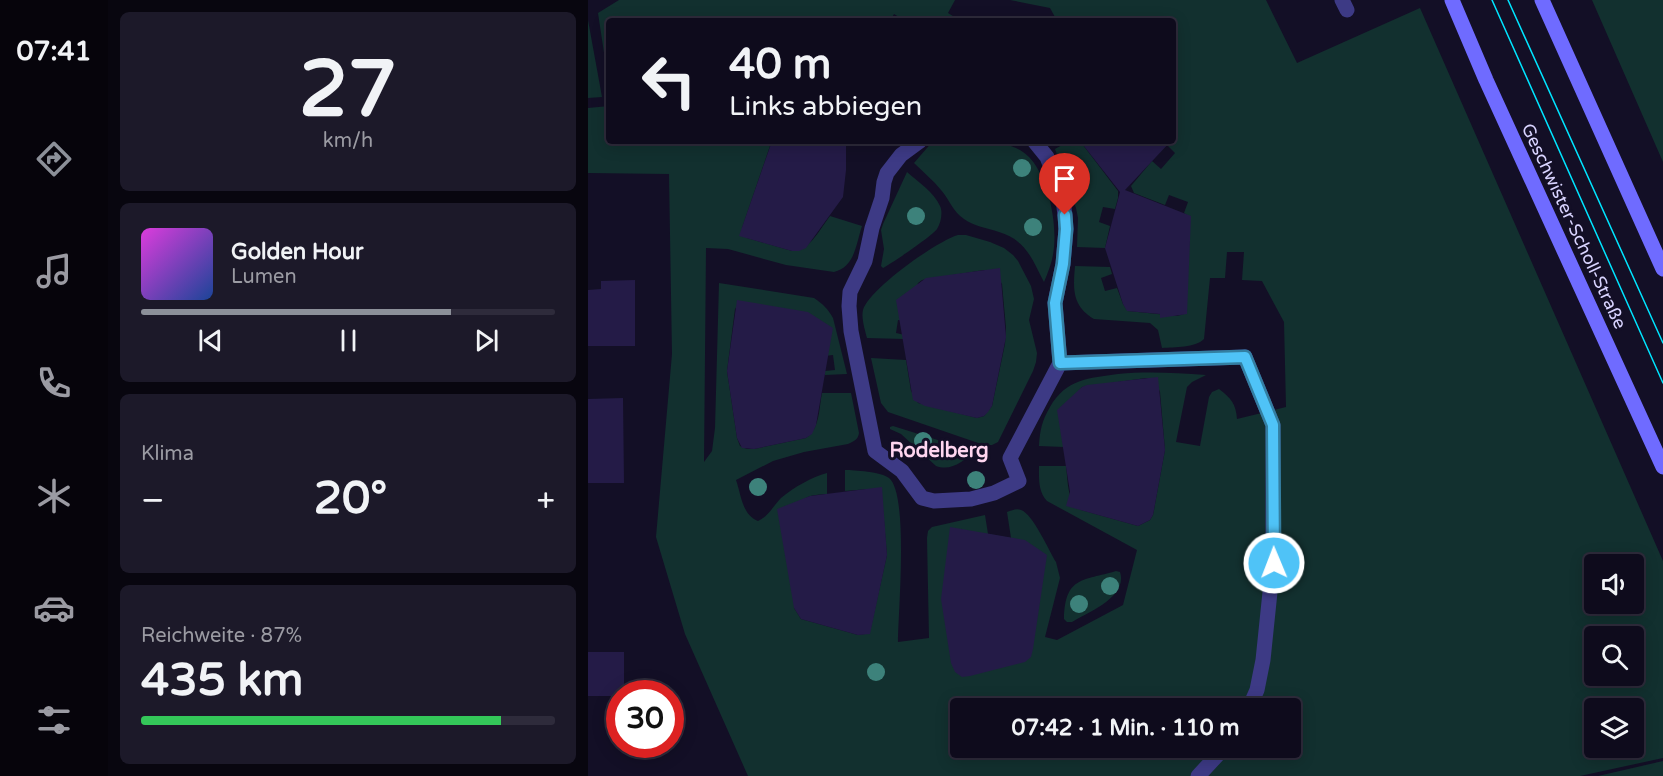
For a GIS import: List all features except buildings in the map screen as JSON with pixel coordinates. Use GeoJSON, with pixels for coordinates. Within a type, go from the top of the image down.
{"type":"FeatureCollection","features":[{"type":"Feature","properties":{"kind":"main road","name":"Geschwister-Scholl-Straße"},"geometry":{"type":"LineString","coordinates":[[1452,0],[1486,80],[1663,467]]}},
{"type":"Feature","properties":{"kind":"main road"},"geometry":{"type":"LineString","coordinates":[[1542,0],[1663,269]]}},
{"type":"Feature","properties":{"kind":"street"},"geometry":{"type":"LineString","coordinates":[[916,144],[901,155],[887,173],[865,261],[850,292],[849,306],[851,331],[875,451],[902,471],[922,498],[933,501],[971,499],[994,493],[1019,481],[1011,458],[1060,363],[1055,303],[1063,264],[1065,215],[1055,176],[1047,158],[1036,144]]}},
{"type":"Feature","properties":{"kind":"street"},"geometry":{"type":"LineString","coordinates":[[1060,363],[1245,357],[1273,425],[1274,563],[1263,660],[1253,698]]}},
{"type":"Feature","properties":{"kind":"street"},"geometry":{"type":"LineString","coordinates":[[1198,776],[1215,758]]}},
{"type":"Feature","properties":{"kind":"green space"},"geometry":{"type":"Polygon","coordinates":[[[619,0],[955,0],[948,13],[956,18],[901,18],[894,14],[892,18],[606,18],[606,66],[598,13],[619,0]]]}},
{"type":"Feature","properties":{"kind":"green space"},"geometry":{"type":"Polygon","coordinates":[[[1010,0],[1266,0],[1297,63],[1420,8],[1663,561],[1663,758],[1580,776],[748,776],[685,634],[656,537],[672,354],[669,174],[588,173],[588,108],[606,106],[606,144],[772,144],[742,228],[747,238],[792,251],[809,244],[830,216],[862,226],[851,260],[834,272],[786,265],[728,249],[706,248],[704,462],[712,451],[715,428],[719,283],[814,298],[833,318],[847,374],[825,375],[825,371],[835,370],[833,355],[824,356],[738,305],[735,309],[727,371],[737,438],[740,446],[747,449],[806,438],[816,424],[822,393],[851,393],[859,433],[855,440],[848,444],[804,452],[773,461],[736,480],[745,509],[758,521],[792,490],[827,473],[827,494],[809,496],[800,503],[794,608],[801,619],[858,635],[865,634],[871,627],[887,555],[882,498],[868,489],[845,491],[845,470],[855,470],[885,476],[895,488],[901,530],[898,642],[929,638],[928,531],[932,527],[985,515],[988,534],[1011,538],[1007,512],[1018,509],[1031,518],[1056,562],[1060,578],[1045,637],[1057,640],[1123,605],[1137,550],[1047,501],[1041,489],[1039,466],[1066,466],[1068,485],[1076,507],[1138,526],[1150,520],[1153,515],[1165,450],[1160,392],[1151,380],[1146,378],[1082,387],[1075,396],[1064,447],[1039,446],[1045,417],[1056,398],[1071,385],[1088,379],[1118,374],[1151,372],[1206,375],[1187,387],[1176,442],[1200,446],[1209,397],[1212,392],[1219,389],[1230,398],[1237,419],[1286,407],[1284,322],[1262,281],[1242,280],[1244,252],[1227,252],[1225,278],[1210,278],[1204,339],[1195,344],[1162,348],[1158,330],[1150,323],[1094,319],[1078,303],[1074,289],[1075,266],[1110,267],[1112,274],[1101,278],[1105,291],[1117,288],[1128,311],[1177,316],[1184,314],[1190,229],[1187,215],[1184,213],[1188,202],[1169,195],[1165,205],[1134,193],[1131,186],[1152,161],[1161,169],[1175,153],[1167,145],[1176,144],[1176,18],[1075,18],[1075,16],[1055,17],[1050,8],[1010,0]]]}},
{"type":"Feature","properties":{"kind":"green space"},"geometry":{"type":"Polygon","coordinates":[[[1592,0],[1663,0],[1663,162],[1592,0]]]}},
{"type":"Feature","properties":{"kind":"green space"},"geometry":{"type":"Polygon","coordinates":[[[588,20],[602,97],[588,98],[588,20]]]}},
{"type":"Feature","properties":{"kind":"green space"},"geometry":{"type":"Polygon","coordinates":[[[930,144],[1003,144],[1016,148],[1026,155],[1035,164],[1042,177],[1054,221],[1051,265],[1044,282],[1032,258],[1022,245],[1008,236],[972,223],[960,216],[938,186],[914,163],[930,144]]]}},
{"type":"Feature","properties":{"kind":"green space"},"geometry":{"type":"Polygon","coordinates":[[[1064,144],[1082,144],[1118,191],[1115,209],[1103,207],[1099,222],[1110,226],[1105,248],[1077,247],[1076,208],[1055,149],[1064,144]]]}},
{"type":"Feature","properties":{"kind":"green space"},"geometry":{"type":"Polygon","coordinates":[[[907,172],[937,201],[941,211],[940,221],[937,229],[928,237],[883,268],[881,266],[884,249],[881,230],[907,172]]]}},
{"type":"Feature","properties":{"kind":"green space"},"geometry":{"type":"Polygon","coordinates":[[[958,235],[990,242],[1013,255],[1031,286],[1034,299],[1029,320],[1037,353],[1036,362],[998,442],[992,445],[984,445],[888,412],[881,403],[871,358],[906,360],[911,391],[918,403],[977,418],[984,416],[992,406],[1005,344],[1002,284],[993,273],[984,270],[922,280],[918,283],[908,321],[898,320],[896,333],[905,335],[904,339],[867,338],[863,320],[863,310],[877,290],[920,256],[958,235]]]}},
{"type":"Feature","properties":{"kind":"green space"},"geometry":{"type":"Polygon","coordinates":[[[893,426],[976,452],[952,466],[936,466],[901,434],[890,429],[893,426]]]}},
{"type":"Feature","properties":{"kind":"green space"},"geometry":{"type":"Polygon","coordinates":[[[1120,572],[1121,581],[1113,596],[1072,622],[1064,619],[1065,605],[1072,588],[1085,579],[1120,572]]]}},
{"type":"Feature","properties":{"kind":"green space"},"geometry":{"type":"Polygon","coordinates":[[[1663,761],[1663,776],[1598,776],[1663,761]]]}},
{"type":"Feature","properties":{"kind":"tram line"},"geometry":{"type":"LineString","coordinates":[[1492,0],[1663,383]]}},
{"type":"Feature","properties":{"kind":"tram line"},"geometry":{"type":"LineString","coordinates":[[1508,0],[1663,343]]}},
{"type":"Feature","properties":{"kind":"district","name":"Rodelberg"},"geometry":{"type":"Point","coordinates":[939,450]}},
{"type":"Feature","properties":{"kind":"route"},"geometry":{"type":"LineString","coordinates":[[1065,215],[1063,264],[1055,303],[1060,363],[1245,357],[1273,425],[1274,563]]}}]}
